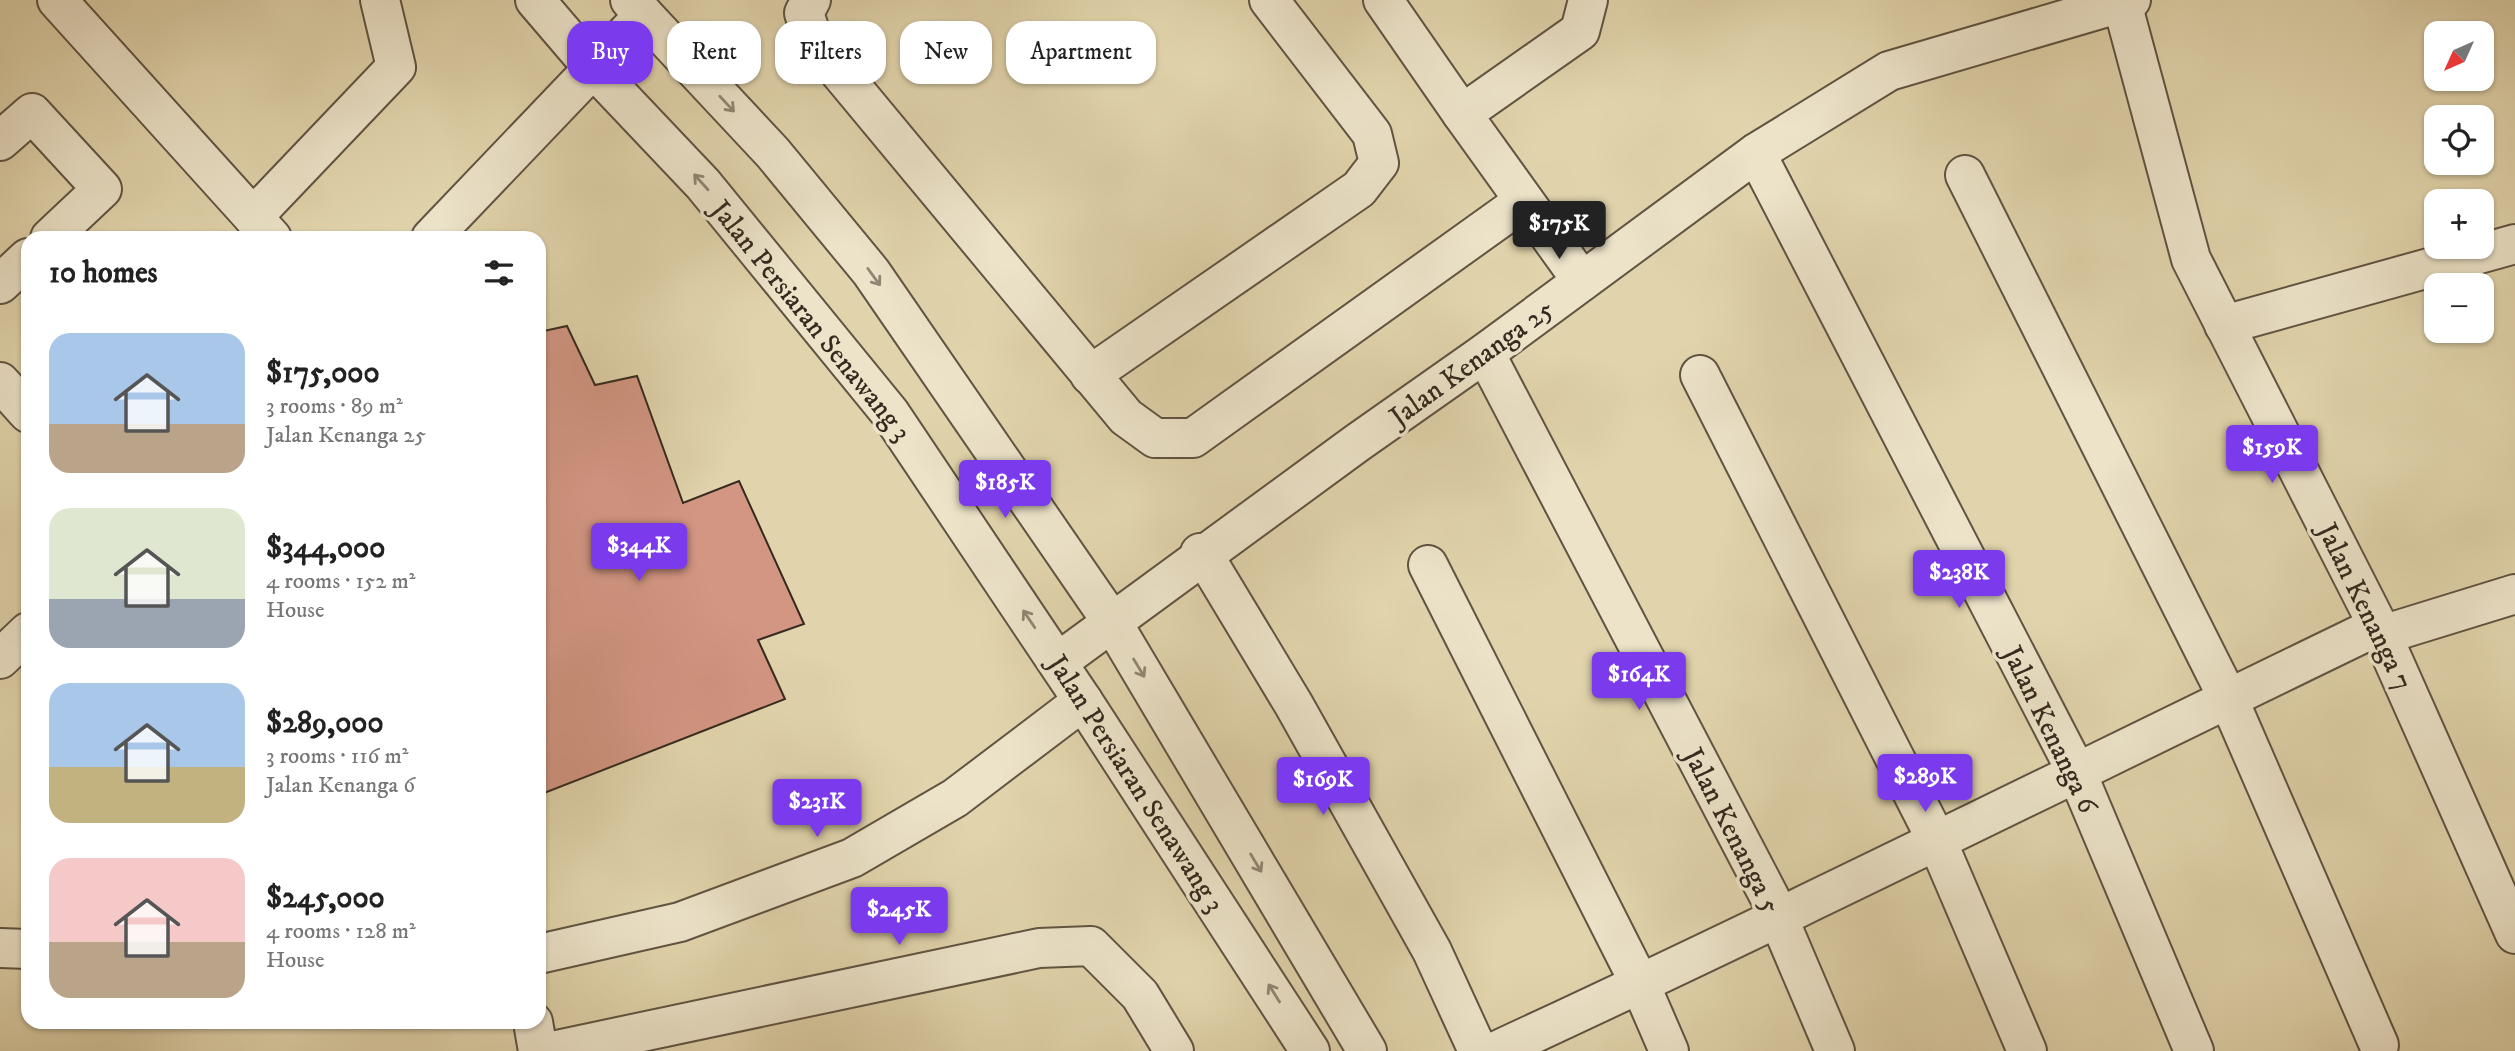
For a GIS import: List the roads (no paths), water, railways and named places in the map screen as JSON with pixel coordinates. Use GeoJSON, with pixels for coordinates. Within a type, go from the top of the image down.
{"type":"FeatureCollection","features":[{"type":"Feature","properties":{"kind":"street"},"geometry":{"type":"LineString","coordinates":[[57,0],[262,228],[396,67],[380,0]]}},
{"type":"Feature","properties":{"kind":"street","name":"Jalan Persiaran Senawang 3"},"geometry":{"type":"LineString","coordinates":[[535,0],[567,37]]}},
{"type":"Feature","properties":{"kind":"street"},"geometry":{"type":"LineString","coordinates":[[811,0],[804,13],[813,40],[1126,417],[1155,438],[1193,438],[1524,201]]}},
{"type":"Feature","properties":{"kind":"street"},"geometry":{"type":"LineString","coordinates":[[1090,375],[1359,190],[1379,163],[1372,134],[1269,0]]}},
{"type":"Feature","properties":{"kind":"street"},"geometry":{"type":"LineString","coordinates":[[1383,0],[1582,281]]}},
{"type":"Feature","properties":{"kind":"street"},"geometry":{"type":"LineString","coordinates":[[1462,114],[1580,31],[1588,0]]}},
{"type":"Feature","properties":{"kind":"street","name":"Jalan Kenanga 25"},"geometry":{"type":"LineString","coordinates":[[1058,663],[1202,554],[1485,353],[1756,153],[1889,71],[2127,1]]}},
{"type":"Feature","properties":{"kind":"street","name":"Jalan Kenanga 7"},"geometry":{"type":"LineString","coordinates":[[2127,1],[2191,259],[2380,631],[2515,934]]}},
{"type":"Feature","properties":{"kind":"street","name":"Jalan Persiaran Senawang 3"},"geometry":{"type":"LineString","coordinates":[[637,7],[773,153],[871,272],[1112,622],[1367,1051]]}},
{"type":"Feature","properties":{"kind":"street"},"geometry":{"type":"LineString","coordinates":[[437,231],[579,84]]}},
{"type":"Feature","properties":{"kind":"street","name":"Jalan Persiaran Senawang 3"},"geometry":{"type":"LineString","coordinates":[[608,84],[704,184],[890,413],[1058,663],[1310,1051]]}},
{"type":"Feature","properties":{"kind":"street"},"geometry":{"type":"LineString","coordinates":[[0,141],[32,113],[102,189],[57,231]]}},
{"type":"Feature","properties":{"kind":"street","name":"Jalan Kenanga 6"},"geometry":{"type":"LineString","coordinates":[[1756,153],[2076,771],[2194,1051]]}},
{"type":"Feature","properties":{"kind":"street"},"geometry":{"type":"LineString","coordinates":[[1965,175],[2228,698],[2379,1045]]}},
{"type":"Feature","properties":{"kind":"street"},"geometry":{"type":"LineString","coordinates":[[2224,325],[2515,244]]}},
{"type":"Feature","properties":{"kind":"street"},"geometry":{"type":"LineString","coordinates":[[0,284],[21,264]]}},
{"type":"Feature","properties":{"kind":"street","name":"Jalan Kenanga 5"},"geometry":{"type":"LineString","coordinates":[[1485,353],[1769,896],[1835,1051]]}},
{"type":"Feature","properties":{"kind":"street"},"geometry":{"type":"LineString","coordinates":[[1700,375],[1937,841],[2027,1051]]}},
{"type":"Feature","properties":{"kind":"street"},"geometry":{"type":"LineString","coordinates":[[0,382],[21,405]]}},
{"type":"Feature","properties":{"kind":"street"},"geometry":{"type":"LineString","coordinates":[[1202,554],[1294,705],[1432,951],[1478,1051]]}},
{"type":"Feature","properties":{"kind":"street"},"geometry":{"type":"LineString","coordinates":[[1428,565],[1640,984],[1670,1051]]}},
{"type":"Feature","properties":{"kind":"street"},"geometry":{"type":"LineString","coordinates":[[1496,1051],[1779,919],[2228,698],[2380,631],[2515,594]]}},
{"type":"Feature","properties":{"kind":"street"},"geometry":{"type":"LineString","coordinates":[[0,659],[21,639]]}},
{"type":"Feature","properties":{"kind":"street"},"geometry":{"type":"LineString","coordinates":[[546,952],[680,922],[852,858],[955,798],[1083,701]]}},
{"type":"Feature","properties":{"kind":"street"},"geometry":{"type":"LineString","coordinates":[[552,1051],[1039,948],[1091,946],[1140,995],[1174,1051]]}},
{"type":"Feature","properties":{"kind":"street"},"geometry":{"type":"LineString","coordinates":[[0,948],[21,949]]}},
{"type":"Feature","properties":{"kind":"street"},"geometry":{"type":"LineString","coordinates":[[534,1029],[538,1051]]}}]}
